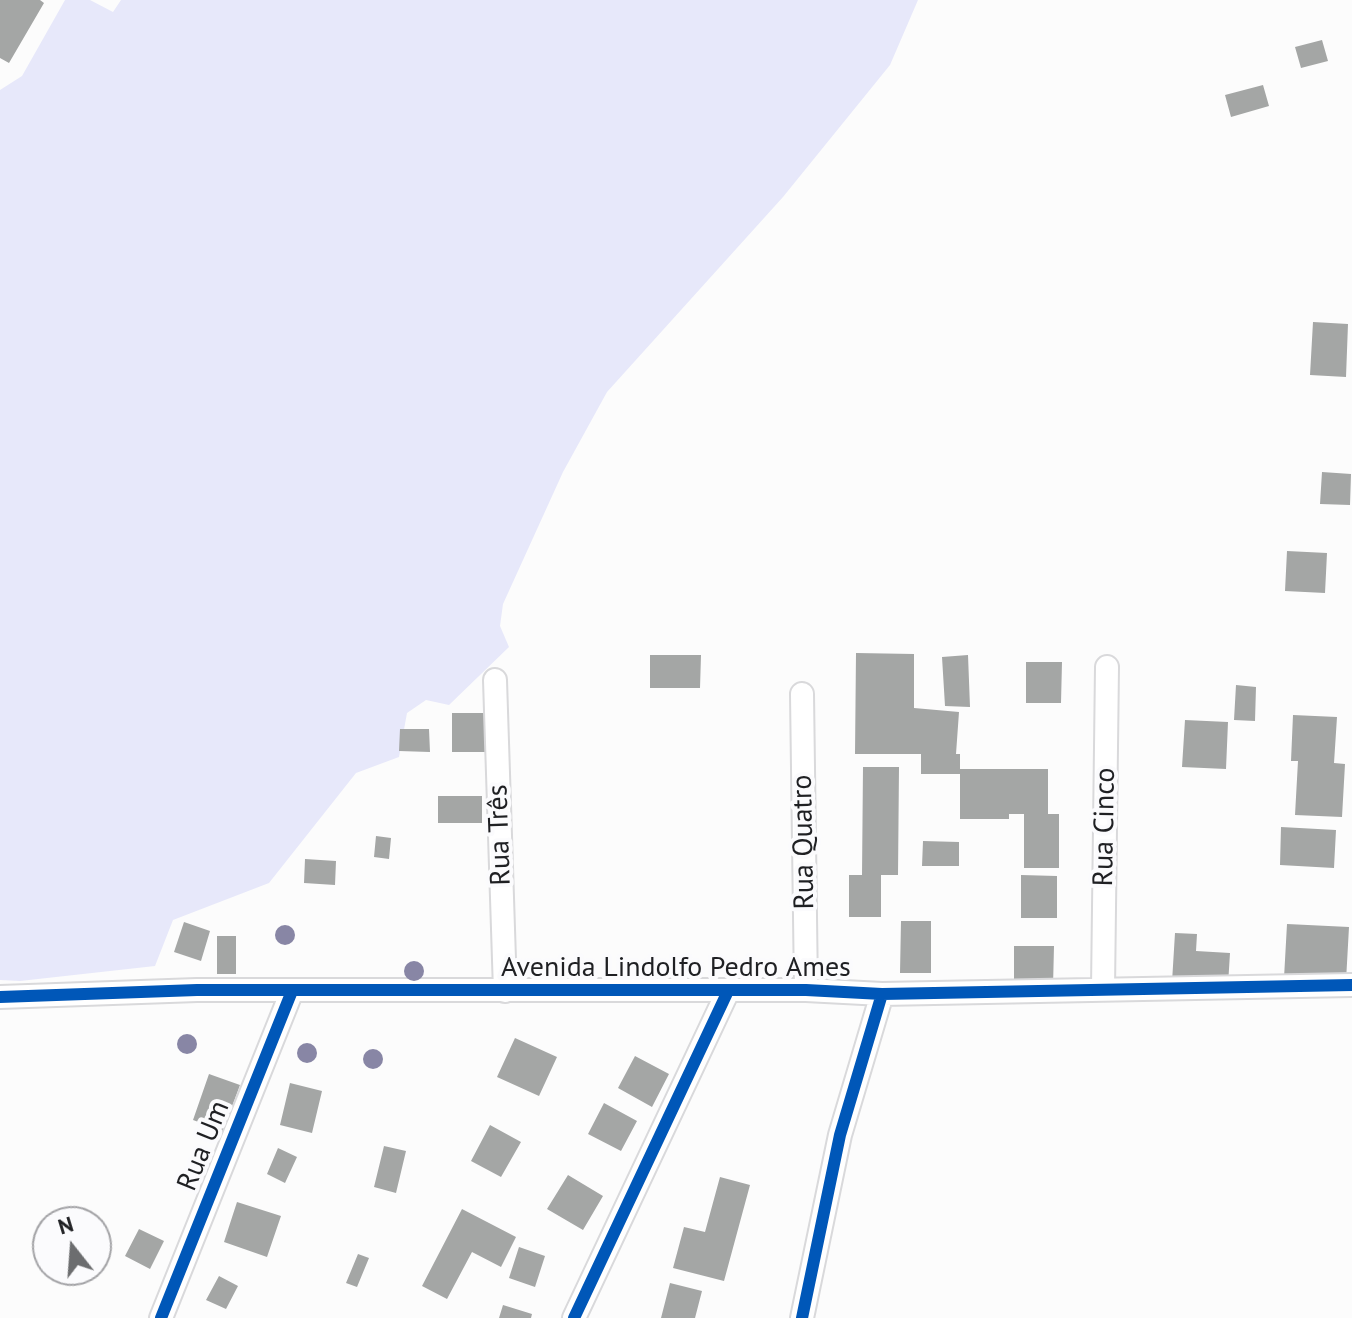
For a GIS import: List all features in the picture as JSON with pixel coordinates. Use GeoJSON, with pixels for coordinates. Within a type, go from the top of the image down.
{"type":"FeatureCollection","features":[{"type":"Feature","properties":{"kind":"street","name":"Rua Cinco"},"geometry":{"type":"LineString","coordinates":[[1103,988],[1107,667]]}},
{"type":"Feature","properties":{"kind":"street","name":"Rua Três"},"geometry":{"type":"LineString","coordinates":[[495,680],[505,991]]}},
{"type":"Feature","properties":{"kind":"street","name":"Rua Quatro"},"geometry":{"type":"LineString","coordinates":[[802,694],[806,990]]}},
{"type":"Feature","properties":{"kind":"street","name":"Avenida Lindolfo Pedro Ames"},"geometry":{"type":"LineString","coordinates":[[0,997],[197,990],[806,990],[882,994],[1352,985]]}},
{"type":"Feature","properties":{"kind":"street","name":"Rua Um"},"geometry":{"type":"LineString","coordinates":[[161,1318],[292,991]]}},
{"type":"Feature","properties":{"kind":"street"},"geometry":{"type":"LineString","coordinates":[[574,1318],[728,991]]}},
{"type":"Feature","properties":{"kind":"street"},"geometry":{"type":"LineString","coordinates":[[802,1318],[840,1135],[882,994]]}},
{"type":"Feature","properties":{"kind":"shaded area"},"geometry":{"type":"Polygon","coordinates":[[[65,0],[90,0],[113,12],[121,0],[918,0],[890,65],[783,197],[607,392],[563,472],[503,604],[500,626],[509,647],[449,705],[426,700],[407,713],[399,757],[356,773],[269,883],[173,920],[155,966],[20,981],[0,980],[0,90],[22,76],[65,0]]]}},
{"type":"Feature","properties":{"kind":"building"},"geometry":{"type":"Polygon","coordinates":[[[0,0],[40,0],[44,3],[9,63],[0,58],[0,0]]]}},
{"type":"Feature","properties":{"kind":"building"},"geometry":{"type":"Polygon","coordinates":[[[1322,40],[1328,61],[1301,68],[1295,47],[1322,40]]]}},
{"type":"Feature","properties":{"kind":"building"},"geometry":{"type":"Polygon","coordinates":[[[1263,85],[1269,106],[1231,117],[1225,95],[1263,85]]]}},
{"type":"Feature","properties":{"kind":"building"},"geometry":{"type":"Polygon","coordinates":[[[1313,322],[1348,324],[1346,377],[1310,375],[1313,322]]]}},
{"type":"Feature","properties":{"kind":"building"},"geometry":{"type":"Polygon","coordinates":[[[1322,472],[1351,474],[1350,505],[1320,504],[1322,472]]]}},
{"type":"Feature","properties":{"kind":"building"},"geometry":{"type":"Polygon","coordinates":[[[1287,551],[1327,553],[1325,593],[1285,591],[1287,551]]]}},
{"type":"Feature","properties":{"kind":"building"},"geometry":{"type":"Polygon","coordinates":[[[856,653],[914,654],[914,708],[959,712],[956,754],[960,754],[960,769],[1048,769],[1048,814],[1059,814],[1059,868],[1024,868],[1024,814],[1009,814],[1009,819],[960,819],[960,774],[921,774],[921,754],[855,754],[856,653]]]}},
{"type":"Feature","properties":{"kind":"building"},"geometry":{"type":"Polygon","coordinates":[[[650,655],[701,655],[700,688],[650,688],[650,655]]]}},
{"type":"Feature","properties":{"kind":"building"},"geometry":{"type":"Polygon","coordinates":[[[968,655],[970,707],[945,706],[942,657],[968,655]]]}},
{"type":"Feature","properties":{"kind":"building"},"geometry":{"type":"Polygon","coordinates":[[[1026,662],[1062,662],[1061,703],[1026,703],[1026,662]]]}},
{"type":"Feature","properties":{"kind":"building"},"geometry":{"type":"Polygon","coordinates":[[[1236,685],[1256,687],[1255,721],[1234,720],[1236,685]]]}},
{"type":"Feature","properties":{"kind":"building"},"geometry":{"type":"Polygon","coordinates":[[[452,713],[491,713],[491,752],[452,752],[452,713]]]}},
{"type":"Feature","properties":{"kind":"building"},"geometry":{"type":"Polygon","coordinates":[[[1293,715],[1337,717],[1334,763],[1345,764],[1342,817],[1295,815],[1298,761],[1291,761],[1293,715]]]}},
{"type":"Feature","properties":{"kind":"building"},"geometry":{"type":"Polygon","coordinates":[[[1185,720],[1228,722],[1226,769],[1182,767],[1185,720]]]}},
{"type":"Feature","properties":{"kind":"building"},"geometry":{"type":"Polygon","coordinates":[[[400,729],[429,729],[430,752],[399,751],[400,729]]]}},
{"type":"Feature","properties":{"kind":"building"},"geometry":{"type":"Polygon","coordinates":[[[863,767],[899,767],[898,875],[881,875],[881,917],[849,917],[849,875],[862,875],[863,767]]]}},
{"type":"Feature","properties":{"kind":"building"},"geometry":{"type":"Polygon","coordinates":[[[438,796],[482,796],[482,823],[438,823],[438,796]]]}},
{"type":"Feature","properties":{"kind":"building"},"geometry":{"type":"Polygon","coordinates":[[[1281,827],[1336,830],[1334,868],[1280,865],[1281,827]]]}},
{"type":"Feature","properties":{"kind":"building"},"geometry":{"type":"Polygon","coordinates":[[[376,836],[391,838],[389,859],[374,857],[376,836]]]}},
{"type":"Feature","properties":{"kind":"building"},"geometry":{"type":"Polygon","coordinates":[[[923,841],[959,842],[959,866],[922,866],[923,841]]]}},
{"type":"Feature","properties":{"kind":"building"},"geometry":{"type":"Polygon","coordinates":[[[305,859],[336,861],[335,885],[304,883],[305,859]]]}},
{"type":"Feature","properties":{"kind":"building"},"geometry":{"type":"Polygon","coordinates":[[[1021,875],[1057,876],[1057,918],[1021,918],[1021,875]]]}},
{"type":"Feature","properties":{"kind":"building"},"geometry":{"type":"Polygon","coordinates":[[[901,921],[931,921],[931,973],[900,973],[901,921]]]}},
{"type":"Feature","properties":{"kind":"building"},"geometry":{"type":"Polygon","coordinates":[[[184,922],[210,931],[201,961],[174,952],[184,922]]]}},
{"type":"Feature","properties":{"kind":"building"},"geometry":{"type":"Polygon","coordinates":[[[1287,924],[1349,927],[1346,981],[1284,978],[1287,924]]]}},
{"type":"Feature","properties":{"kind":"building"},"geometry":{"type":"Polygon","coordinates":[[[1175,933],[1197,934],[1196,951],[1230,953],[1228,985],[1172,982],[1175,933]]]}},
{"type":"Feature","properties":{"kind":"building"},"geometry":{"type":"Polygon","coordinates":[[[217,936],[236,936],[236,974],[217,974],[217,936]]]}},
{"type":"Feature","properties":{"kind":"building"},"geometry":{"type":"Polygon","coordinates":[[[1014,946],[1054,946],[1053,987],[1014,986],[1014,946]]]}},
{"type":"Feature","properties":{"kind":"building"},"geometry":{"type":"Polygon","coordinates":[[[515,1038],[557,1057],[539,1096],[497,1077],[515,1038]]]}},
{"type":"Feature","properties":{"kind":"building"},"geometry":{"type":"Polygon","coordinates":[[[635,1056],[669,1074],[652,1107],[618,1088],[635,1056]]]}},
{"type":"Feature","properties":{"kind":"building"},"geometry":{"type":"Polygon","coordinates":[[[209,1074],[240,1085],[223,1131],[193,1120],[209,1074]]]}},
{"type":"Feature","properties":{"kind":"building"},"geometry":{"type":"Polygon","coordinates":[[[290,1083],[322,1091],[312,1133],[280,1125],[290,1083]]]}},
{"type":"Feature","properties":{"kind":"building"},"geometry":{"type":"Polygon","coordinates":[[[604,1103],[637,1121],[621,1151],[588,1134],[604,1103]]]}},
{"type":"Feature","properties":{"kind":"building"},"geometry":{"type":"Polygon","coordinates":[[[490,1125],[521,1142],[501,1177],[471,1161],[490,1125]]]}},
{"type":"Feature","properties":{"kind":"building"},"geometry":{"type":"Polygon","coordinates":[[[384,1146],[406,1151],[396,1193],[374,1187],[384,1146]]]}},
{"type":"Feature","properties":{"kind":"building"},"geometry":{"type":"Polygon","coordinates":[[[278,1148],[297,1157],[285,1183],[267,1174],[278,1148]]]}},
{"type":"Feature","properties":{"kind":"building"},"geometry":{"type":"Polygon","coordinates":[[[568,1175],[603,1196],[583,1230],[547,1209],[568,1175]]]}},
{"type":"Feature","properties":{"kind":"building"},"geometry":{"type":"Polygon","coordinates":[[[720,1177],[750,1185],[724,1281],[673,1268],[684,1227],[705,1232],[720,1177]]]}},
{"type":"Feature","properties":{"kind":"building"},"geometry":{"type":"Polygon","coordinates":[[[237,1202],[281,1216],[267,1257],[224,1242],[237,1202]]]}},
{"type":"Feature","properties":{"kind":"building"},"geometry":{"type":"Polygon","coordinates":[[[462,1209],[516,1237],[501,1267],[472,1252],[447,1299],[422,1286],[462,1209]]]}},
{"type":"Feature","properties":{"kind":"building"},"geometry":{"type":"Polygon","coordinates":[[[139,1229],[164,1241],[150,1269],[125,1256],[139,1229]]]}},
{"type":"Feature","properties":{"kind":"building"},"geometry":{"type":"Polygon","coordinates":[[[519,1247],[545,1256],[535,1287],[509,1278],[519,1247]]]}},
{"type":"Feature","properties":{"kind":"building"},"geometry":{"type":"Polygon","coordinates":[[[358,1254],[369,1258],[357,1287],[346,1283],[358,1254]]]}},
{"type":"Feature","properties":{"kind":"building"},"geometry":{"type":"Polygon","coordinates":[[[219,1276],[238,1286],[226,1309],[206,1300],[219,1276]]]}},
{"type":"Feature","properties":{"kind":"building"},"geometry":{"type":"Polygon","coordinates":[[[670,1283],[702,1291],[695,1318],[661,1318],[670,1283]]]}},
{"type":"Feature","properties":{"kind":"building"},"geometry":{"type":"Polygon","coordinates":[[[503,1305],[532,1314],[531,1318],[499,1318],[503,1305]]]}},
{"type":"Feature","properties":{"kind":"cycle path"},"geometry":{"type":"LineString","coordinates":[[0,997],[197,990],[806,990],[882,994],[1352,985]]}},
{"type":"Feature","properties":{"kind":"cycle path"},"geometry":{"type":"LineString","coordinates":[[161,1318],[292,991]]}},
{"type":"Feature","properties":{"kind":"cycle path"},"geometry":{"type":"LineString","coordinates":[[574,1318],[728,991]]}},
{"type":"Feature","properties":{"kind":"cycle path"},"geometry":{"type":"LineString","coordinates":[[802,1318],[840,1135],[882,994]]}}]}
